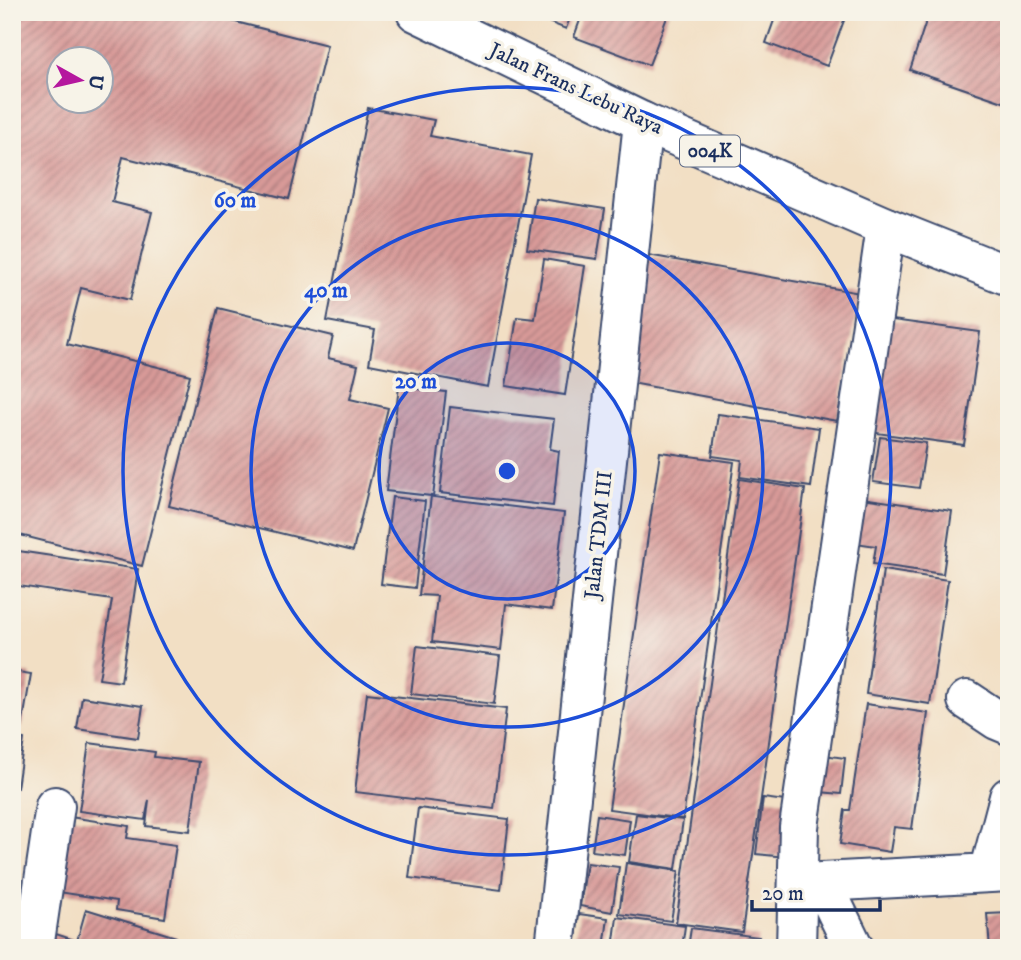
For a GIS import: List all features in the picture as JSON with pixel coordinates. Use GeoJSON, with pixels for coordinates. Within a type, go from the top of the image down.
{"type":"FeatureCollection","features":[{"type":"Feature","properties":{"kind":"street","name":"Jalan Frans Lebu Raya"},"geometry":{"type":"LineString","coordinates":[[416,12],[643,122],[886,227],[1009,276]]}},
{"type":"Feature","properties":{"kind":"street","name":"Jalan TDM III"},"geometry":{"type":"LineString","coordinates":[[555,948],[643,122]]}},
{"type":"Feature","properties":{"kind":"street"},"geometry":{"type":"LineString","coordinates":[[854,948],[799,863],[799,827],[886,227]]}},
{"type":"Feature","properties":{"kind":"street"},"geometry":{"type":"LineString","coordinates":[[967,700],[1009,725]]}},
{"type":"Feature","properties":{"kind":"street"},"geometry":{"type":"LineString","coordinates":[[810,883],[999,873],[1009,797]]}},
{"type":"Feature","properties":{"kind":"street"},"geometry":{"type":"LineString","coordinates":[[33,948],[55,806]]}},
{"type":"Feature","properties":{"kind":"street"},"geometry":{"type":"LineString","coordinates":[[796,948],[810,883]]}},
{"type":"Feature","properties":{"kind":"building"},"geometry":{"type":"Polygon","coordinates":[[[12,12],[196,12],[327,45],[289,199],[123,157],[112,202],[152,212],[130,300],[81,288],[67,344],[190,375],[142,566],[12,533],[12,12]]]}},
{"type":"Feature","properties":{"kind":"building"},"geometry":{"type":"Polygon","coordinates":[[[523,12],[572,12],[566,29],[523,12]]]}},
{"type":"Feature","properties":{"kind":"building"},"geometry":{"type":"Polygon","coordinates":[[[583,12],[669,12],[649,65],[574,37],[583,12]]]}},
{"type":"Feature","properties":{"kind":"building"},"geometry":{"type":"Polygon","coordinates":[[[777,12],[838,12],[846,15],[827,66],[766,43],[777,12]]]}},
{"type":"Feature","properties":{"kind":"building"},"geometry":{"type":"Polygon","coordinates":[[[929,12],[1009,12],[1009,104],[910,70],[929,12]]]}},
{"type":"Feature","properties":{"kind":"building"},"geometry":{"type":"Polygon","coordinates":[[[368,108],[434,120],[430,136],[531,155],[488,387],[369,364],[375,330],[327,321],[368,108]]]}},
{"type":"Feature","properties":{"kind":"building"},"geometry":{"type":"Polygon","coordinates":[[[535,198],[605,209],[597,259],[527,249],[535,198]]]}},
{"type":"Feature","properties":{"kind":"building"},"geometry":{"type":"Polygon","coordinates":[[[648,255],[860,293],[837,421],[626,382],[648,255]]]}},
{"type":"Feature","properties":{"kind":"building"},"geometry":{"type":"Polygon","coordinates":[[[544,259],[585,266],[565,395],[506,386],[517,317],[535,319],[544,259]]]}},
{"type":"Feature","properties":{"kind":"building"},"geometry":{"type":"Polygon","coordinates":[[[218,308],[333,336],[328,358],[358,365],[350,399],[388,408],[353,551],[169,506],[218,308]]]}},
{"type":"Feature","properties":{"kind":"building"},"geometry":{"type":"Polygon","coordinates":[[[878,318],[980,332],[964,445],[862,431],[878,318]]]}},
{"type":"Feature","properties":{"kind":"building"},"geometry":{"type":"Polygon","coordinates":[[[399,387],[446,392],[433,497],[564,513],[552,610],[506,604],[501,650],[432,642],[437,596],[419,595],[431,496],[386,491],[399,387]]]}},
{"type":"Feature","properties":{"kind":"building"},"geometry":{"type":"Polygon","coordinates":[[[450,407],[554,419],[550,449],[559,451],[553,506],[440,493],[450,407]]]}},
{"type":"Feature","properties":{"kind":"building"},"geometry":{"type":"Polygon","coordinates":[[[718,414],[819,428],[811,487],[740,477],[742,460],[712,456],[718,414]]]}},
{"type":"Feature","properties":{"kind":"building"},"geometry":{"type":"Polygon","coordinates":[[[880,437],[926,443],[919,488],[873,482],[880,437]]]}},
{"type":"Feature","properties":{"kind":"building"},"geometry":{"type":"Polygon","coordinates":[[[660,452],[734,462],[683,819],[609,809],[660,452]]]}},
{"type":"Feature","properties":{"kind":"building"},"geometry":{"type":"Polygon","coordinates":[[[739,479],[805,489],[742,932],[676,923],[739,479]]]}},
{"type":"Feature","properties":{"kind":"building"},"geometry":{"type":"Polygon","coordinates":[[[392,497],[425,501],[415,588],[381,584],[392,497]]]}},
{"type":"Feature","properties":{"kind":"building"},"geometry":{"type":"Polygon","coordinates":[[[862,498],[952,511],[943,574],[873,564],[876,546],[856,543],[862,498]]]}},
{"type":"Feature","properties":{"kind":"building"},"geometry":{"type":"Polygon","coordinates":[[[12,550],[138,569],[121,682],[99,679],[112,600],[12,585],[12,550]]]}},
{"type":"Feature","properties":{"kind":"building"},"geometry":{"type":"Polygon","coordinates":[[[883,570],[948,580],[930,704],[866,694],[883,570]]]}},
{"type":"Feature","properties":{"kind":"building"},"geometry":{"type":"Polygon","coordinates":[[[417,646],[500,656],[494,704],[411,694],[417,646]]]}},
{"type":"Feature","properties":{"kind":"building"},"geometry":{"type":"Polygon","coordinates":[[[12,671],[31,674],[22,727],[12,726],[12,671]]]}},
{"type":"Feature","properties":{"kind":"building"},"geometry":{"type":"Polygon","coordinates":[[[367,693],[506,709],[494,809],[355,792],[367,693]]]}},
{"type":"Feature","properties":{"kind":"building"},"geometry":{"type":"Polygon","coordinates":[[[82,697],[143,706],[138,738],[77,729],[82,697]]]}},
{"type":"Feature","properties":{"kind":"building"},"geometry":{"type":"Polygon","coordinates":[[[866,704],[928,713],[912,829],[894,827],[890,852],[840,844],[845,810],[850,810],[866,704]]]}},
{"type":"Feature","properties":{"kind":"building"},"geometry":{"type":"Polygon","coordinates":[[[12,737],[24,739],[17,788],[12,787],[12,737]]]}},
{"type":"Feature","properties":{"kind":"building"},"geometry":{"type":"Polygon","coordinates":[[[89,743],[155,752],[154,757],[199,762],[190,831],[146,826],[149,800],[145,820],[79,811],[89,743]]]}},
{"type":"Feature","properties":{"kind":"building"},"geometry":{"type":"Polygon","coordinates":[[[824,755],[845,758],[841,794],[820,792],[824,755]]]}},
{"type":"Feature","properties":{"kind":"building"},"geometry":{"type":"Polygon","coordinates":[[[763,798],[793,802],[786,857],[756,854],[763,798]]]}},
{"type":"Feature","properties":{"kind":"building"},"geometry":{"type":"Polygon","coordinates":[[[418,808],[509,819],[501,890],[409,878],[418,808]]]}},
{"type":"Feature","properties":{"kind":"building"},"geometry":{"type":"Polygon","coordinates":[[[636,814],[683,820],[676,869],[629,862],[636,814]]]}},
{"type":"Feature","properties":{"kind":"building"},"geometry":{"type":"Polygon","coordinates":[[[597,815],[630,820],[625,855],[592,851],[597,815]]]}},
{"type":"Feature","properties":{"kind":"building"},"geometry":{"type":"Polygon","coordinates":[[[70,817],[129,826],[127,838],[176,845],[165,918],[116,910],[117,901],[46,890],[70,817]]]}},
{"type":"Feature","properties":{"kind":"building"},"geometry":{"type":"Polygon","coordinates":[[[587,863],[619,867],[612,912],[580,906],[587,863]]]}},
{"type":"Feature","properties":{"kind":"building"},"geometry":{"type":"Polygon","coordinates":[[[626,863],[679,871],[671,921],[619,914],[626,863]]]}},
{"type":"Feature","properties":{"kind":"building"},"geometry":{"type":"Polygon","coordinates":[[[86,909],[176,937],[173,948],[42,948],[47,931],[77,941],[86,909]]]}},
{"type":"Feature","properties":{"kind":"building"},"geometry":{"type":"Polygon","coordinates":[[[1009,913],[1009,948],[990,948],[987,914],[1009,913]]]}},
{"type":"Feature","properties":{"kind":"building"},"geometry":{"type":"Polygon","coordinates":[[[579,914],[608,918],[604,948],[575,948],[579,914]]]}},
{"type":"Feature","properties":{"kind":"building"},"geometry":{"type":"Polygon","coordinates":[[[617,917],[685,926],[682,948],[613,948],[617,917]]]}},
{"type":"Feature","properties":{"kind":"building"},"geometry":{"type":"Polygon","coordinates":[[[691,928],[759,937],[757,948],[688,948],[691,928]]]}}]}
